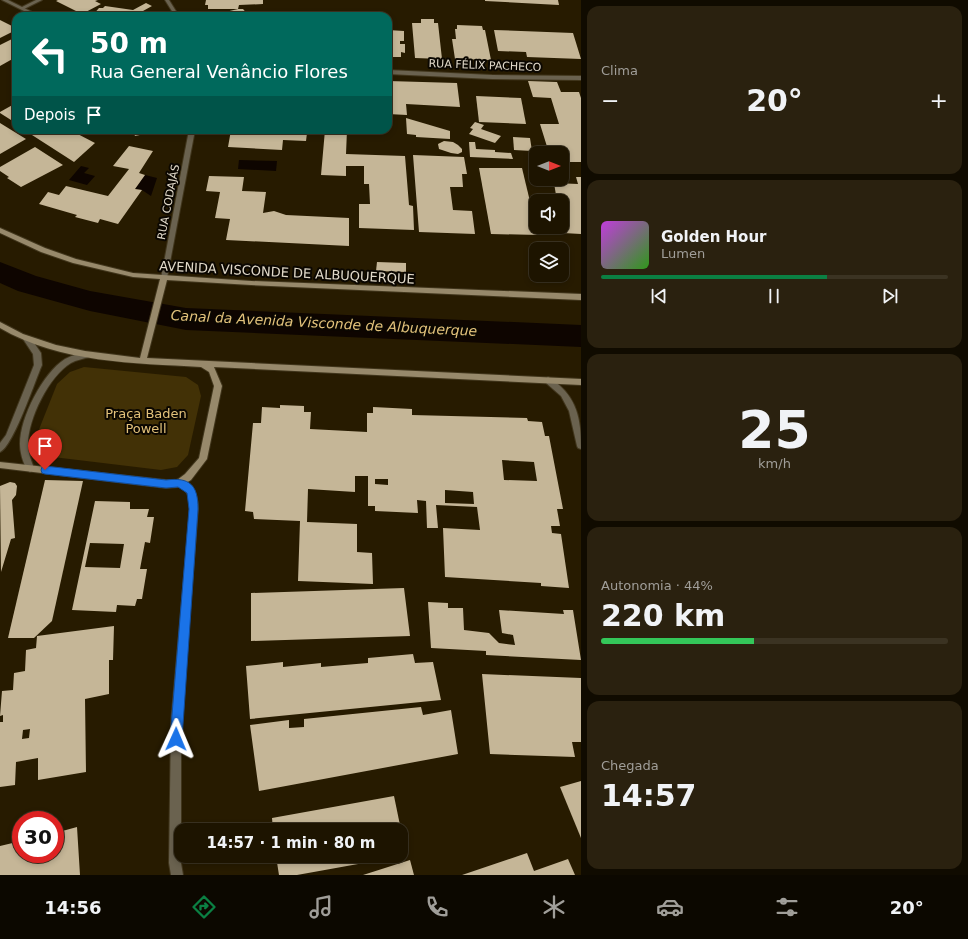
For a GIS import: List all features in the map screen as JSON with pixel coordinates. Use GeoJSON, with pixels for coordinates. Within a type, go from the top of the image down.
{"type":"FeatureCollection","features":[{"type":"Feature","properties":{"kind":"main road","name":"AVENIDA VISCONDE DE ALBUQUERQUE"},"geometry":{"type":"LineString","coordinates":[[0,230],[43,250],[75,261],[133,275],[251,283],[581,297]]}},
{"type":"Feature","properties":{"kind":"main road"},"geometry":{"type":"LineString","coordinates":[[143,362],[164,278]]}},
{"type":"Feature","properties":{"kind":"main road"},"geometry":{"type":"LineString","coordinates":[[0,326],[26,339],[50,347],[86,355],[143,362],[581,382]]}},
{"type":"Feature","properties":{"kind":"main road"},"geometry":{"type":"LineString","coordinates":[[0,465],[166,484],[179,483],[188,477],[203,459],[218,386],[212,370],[204,365]]}},
{"type":"Feature","properties":{"kind":"street"},"geometry":{"type":"LineString","coordinates":[[4,0],[30,12]]}},
{"type":"Feature","properties":{"kind":"street"},"geometry":{"type":"LineString","coordinates":[[22,8],[40,0]]}},
{"type":"Feature","properties":{"kind":"street"},"geometry":{"type":"LineString","coordinates":[[167,0],[174,12]]}},
{"type":"Feature","properties":{"kind":"street","name":"RUA FÉLIX PACHECO"},"geometry":{"type":"LineString","coordinates":[[392,72],[492,77],[581,78]]}},
{"type":"Feature","properties":{"kind":"street","name":"RUA CODAJÁS"},"geometry":{"type":"LineString","coordinates":[[164,278],[191,134]]}},
{"type":"Feature","properties":{"kind":"street"},"geometry":{"type":"LineString","coordinates":[[0,449],[9,437],[38,365],[37,353],[26,339]]}},
{"type":"Feature","properties":{"kind":"street"},"geometry":{"type":"LineString","coordinates":[[30,468],[24,453],[24,440],[37,400],[46,381],[68,361],[86,355]]}},
{"type":"Feature","properties":{"kind":"street"},"geometry":{"type":"LineString","coordinates":[[548,380],[564,394],[573,411],[581,446]]}},
{"type":"Feature","properties":{"kind":"street"},"geometry":{"type":"LineString","coordinates":[[177,875],[176,723],[194,509],[194,497],[191,490],[187,486],[179,483]]}},
{"type":"Feature","properties":{"kind":"green space","name":"Praça Baden Powell"},"geometry":{"type":"Polygon","coordinates":[[[84,367],[186,377],[198,385],[201,396],[188,455],[177,467],[161,470],[53,457],[40,451],[36,437],[57,384],[70,372],[84,367]]]}},
{"type":"Feature","properties":{"kind":"shaded area"},"geometry":{"type":"Polygon","coordinates":[[[239,160],[277,161],[276,171],[238,169],[239,160]]]}},
{"type":"Feature","properties":{"kind":"shaded area"},"geometry":{"type":"Polygon","coordinates":[[[81,166],[89,168],[84,173],[95,176],[87,185],[69,180],[81,166]]]}},
{"type":"Feature","properties":{"kind":"shaded area"},"geometry":{"type":"Polygon","coordinates":[[[145,175],[157,178],[151,196],[142,190],[135,189],[145,175]]]}},
{"type":"Feature","properties":{"kind":"building"},"geometry":{"type":"Polygon","coordinates":[[[98,0],[95,1],[101,4],[86,12],[78,12],[56,1],[98,0]]]}},
{"type":"Feature","properties":{"kind":"building"},"geometry":{"type":"Polygon","coordinates":[[[206,0],[263,0],[263,4],[239,5],[238,9],[208,9],[208,5],[205,5],[206,0]]]}},
{"type":"Feature","properties":{"kind":"building"},"geometry":{"type":"Polygon","coordinates":[[[558,0],[559,5],[485,1],[558,0]]]}},
{"type":"Feature","properties":{"kind":"building"},"geometry":{"type":"Polygon","coordinates":[[[146,3],[152,6],[141,12],[96,12],[99,8],[103,8],[105,6],[133,10],[146,3]]]}},
{"type":"Feature","properties":{"kind":"building"},"geometry":{"type":"Polygon","coordinates":[[[243,9],[246,12],[226,12],[243,9]]]}},
{"type":"Feature","properties":{"kind":"building"},"geometry":{"type":"Polygon","coordinates":[[[421,19],[434,19],[434,23],[438,23],[442,59],[415,58],[412,23],[421,23],[421,19]]]}},
{"type":"Feature","properties":{"kind":"building"},"geometry":{"type":"Polygon","coordinates":[[[0,20],[12,26],[12,32],[0,38],[0,20]]]}},
{"type":"Feature","properties":{"kind":"building"},"geometry":{"type":"Polygon","coordinates":[[[457,25],[482,26],[483,30],[485,30],[491,60],[455,59],[452,39],[456,39],[455,29],[457,29],[457,25]]]}},
{"type":"Feature","properties":{"kind":"building"},"geometry":{"type":"Polygon","coordinates":[[[392,30],[404,31],[404,41],[400,41],[400,44],[405,44],[405,53],[401,52],[401,57],[392,57],[392,30]]]}},
{"type":"Feature","properties":{"kind":"building"},"geometry":{"type":"Polygon","coordinates":[[[494,30],[573,33],[581,59],[527,57],[526,52],[498,51],[494,30]]]}},
{"type":"Feature","properties":{"kind":"building"},"geometry":{"type":"Polygon","coordinates":[[[12,39],[12,59],[0,66],[0,45],[12,39]]]}},
{"type":"Feature","properties":{"kind":"building"},"geometry":{"type":"Polygon","coordinates":[[[392,81],[457,83],[460,107],[406,104],[407,115],[392,114],[392,81]]]}},
{"type":"Feature","properties":{"kind":"building"},"geometry":{"type":"Polygon","coordinates":[[[528,81],[557,82],[561,92],[579,92],[581,98],[581,162],[569,162],[569,146],[547,146],[540,124],[559,124],[551,98],[533,97],[528,81]]]}},
{"type":"Feature","properties":{"kind":"building"},"geometry":{"type":"Polygon","coordinates":[[[476,96],[521,98],[526,124],[479,122],[476,96]]]}},
{"type":"Feature","properties":{"kind":"building"},"geometry":{"type":"Polygon","coordinates":[[[12,105],[12,119],[11,120],[0,112],[12,105]]]}},
{"type":"Feature","properties":{"kind":"building"},"geometry":{"type":"Polygon","coordinates":[[[406,118],[450,131],[450,139],[416,137],[416,135],[407,134],[406,118]]]}},
{"type":"Feature","properties":{"kind":"building"},"geometry":{"type":"Polygon","coordinates":[[[475,122],[484,125],[481,129],[501,136],[495,143],[469,134],[473,129],[470,128],[475,122]]]}},
{"type":"Feature","properties":{"kind":"building"},"geometry":{"type":"Polygon","coordinates":[[[0,123],[12,130],[12,134],[18,134],[26,139],[0,154],[0,123]]]}},
{"type":"Feature","properties":{"kind":"building"},"geometry":{"type":"Polygon","coordinates":[[[78,134],[95,143],[74,162],[32,135],[78,134]]]}},
{"type":"Feature","properties":{"kind":"building"},"geometry":{"type":"Polygon","coordinates":[[[134,134],[145,134],[135,136],[134,134]]]}},
{"type":"Feature","properties":{"kind":"building"},"geometry":{"type":"Polygon","coordinates":[[[230,134],[307,134],[306,141],[283,140],[282,150],[228,147],[230,134]]]}},
{"type":"Feature","properties":{"kind":"building"},"geometry":{"type":"Polygon","coordinates":[[[325,134],[347,134],[346,154],[405,156],[409,205],[413,206],[414,230],[359,228],[359,204],[370,204],[369,184],[364,184],[364,166],[346,166],[346,176],[321,175],[325,134]]]}},
{"type":"Feature","properties":{"kind":"building"},"geometry":{"type":"Polygon","coordinates":[[[513,137],[530,138],[531,146],[529,146],[529,151],[514,150],[513,137]]]}},
{"type":"Feature","properties":{"kind":"building"},"geometry":{"type":"Polygon","coordinates":[[[444,141],[453,142],[458,145],[462,149],[462,152],[458,154],[439,149],[438,144],[444,141]]]}},
{"type":"Feature","properties":{"kind":"building"},"geometry":{"type":"Polygon","coordinates":[[[469,142],[475,142],[476,149],[511,153],[513,159],[470,157],[469,142]]]}},
{"type":"Feature","properties":{"kind":"building"},"geometry":{"type":"Polygon","coordinates":[[[129,146],[153,151],[139,173],[145,175],[135,189],[142,190],[118,224],[100,219],[98,223],[75,217],[77,215],[39,204],[48,192],[59,195],[66,186],[108,196],[129,169],[113,166],[129,146]]]}},
{"type":"Feature","properties":{"kind":"building"},"geometry":{"type":"Polygon","coordinates":[[[35,147],[63,165],[21,187],[7,178],[9,177],[0,171],[0,167],[35,147]]]}},
{"type":"Feature","properties":{"kind":"building"},"geometry":{"type":"Polygon","coordinates":[[[413,155],[464,157],[467,174],[462,174],[463,187],[450,187],[453,210],[472,211],[475,234],[419,232],[413,155]]]}},
{"type":"Feature","properties":{"kind":"building"},"geometry":{"type":"Polygon","coordinates":[[[479,168],[522,168],[529,197],[529,234],[538,235],[491,234],[479,168]]]}},
{"type":"Feature","properties":{"kind":"building"},"geometry":{"type":"Polygon","coordinates":[[[209,176],[244,177],[242,191],[266,192],[263,213],[274,211],[286,215],[349,218],[349,246],[226,240],[230,219],[215,218],[220,192],[206,191],[209,176]]]}},
{"type":"Feature","properties":{"kind":"building"},"geometry":{"type":"Polygon","coordinates":[[[576,177],[581,177],[581,234],[569,233],[569,194],[556,194],[554,186],[569,186],[569,184],[578,184],[576,177]]]}},
{"type":"Feature","properties":{"kind":"building"},"geometry":{"type":"Polygon","coordinates":[[[377,262],[406,263],[406,272],[376,271],[377,262]]]}},
{"type":"Feature","properties":{"kind":"building"},"geometry":{"type":"Polygon","coordinates":[[[280,405],[304,406],[304,412],[311,412],[310,429],[367,432],[367,413],[373,413],[373,407],[412,409],[412,415],[527,418],[528,421],[542,422],[545,436],[549,436],[563,509],[557,509],[560,526],[551,526],[552,533],[561,534],[569,588],[541,586],[541,583],[445,577],[443,528],[480,530],[477,507],[436,505],[438,528],[427,528],[426,501],[417,500],[418,513],[375,511],[375,506],[368,506],[368,476],[355,476],[355,492],[308,489],[307,522],[357,524],[357,552],[372,553],[373,584],[298,581],[300,521],[254,519],[253,512],[245,511],[253,423],[261,423],[262,407],[280,408],[280,405]],[[502,460],[504,480],[537,481],[534,462],[502,460]],[[375,479],[375,484],[388,485],[388,479],[375,479]],[[445,490],[445,503],[474,504],[473,492],[445,490]]]}},
{"type":"Feature","properties":{"kind":"building"},"geometry":{"type":"Polygon","coordinates":[[[45,480],[83,481],[52,621],[34,638],[8,638],[45,480]]]}},
{"type":"Feature","properties":{"kind":"building"},"geometry":{"type":"Polygon","coordinates":[[[10,482],[15,483],[17,486],[16,495],[12,500],[15,538],[11,539],[1,572],[0,486],[10,482]]]}},
{"type":"Feature","properties":{"kind":"building"},"geometry":{"type":"Polygon","coordinates":[[[95,501],[130,502],[130,509],[149,509],[147,517],[154,517],[150,543],[145,542],[140,569],[147,569],[142,599],[137,599],[135,606],[117,605],[116,612],[72,610],[95,501]],[[90,543],[85,567],[120,568],[124,544],[90,543]]]}},
{"type":"Feature","properties":{"kind":"building"},"geometry":{"type":"Polygon","coordinates":[[[404,588],[410,636],[251,641],[251,593],[404,588]]]}},
{"type":"Feature","properties":{"kind":"building"},"geometry":{"type":"Polygon","coordinates":[[[428,602],[448,603],[448,608],[463,608],[464,630],[489,633],[499,643],[515,645],[513,635],[502,633],[499,610],[564,614],[563,610],[573,610],[581,660],[486,655],[486,651],[431,648],[428,602]]]}},
{"type":"Feature","properties":{"kind":"building"},"geometry":{"type":"Polygon","coordinates":[[[114,626],[113,660],[109,660],[109,694],[85,699],[86,772],[38,780],[38,758],[16,762],[15,785],[0,787],[0,722],[3,722],[3,715],[0,716],[2,691],[13,690],[14,673],[25,671],[26,650],[36,648],[37,636],[114,626]],[[30,729],[23,730],[22,739],[29,738],[30,729]]]}},
{"type":"Feature","properties":{"kind":"building"},"geometry":{"type":"Polygon","coordinates":[[[413,654],[415,663],[433,662],[441,700],[250,719],[246,666],[283,662],[283,667],[321,663],[321,667],[368,663],[368,658],[413,654]]]}},
{"type":"Feature","properties":{"kind":"building"},"geometry":{"type":"Polygon","coordinates":[[[482,674],[581,678],[581,742],[572,742],[575,757],[490,754],[482,674]]]}},
{"type":"Feature","properties":{"kind":"building"},"geometry":{"type":"Polygon","coordinates":[[[421,707],[423,715],[451,710],[458,754],[259,791],[250,725],[289,720],[289,728],[304,727],[304,719],[421,707]]]}},
{"type":"Feature","properties":{"kind":"building"},"geometry":{"type":"Polygon","coordinates":[[[581,781],[581,838],[560,787],[581,781]]]}},
{"type":"Feature","properties":{"kind":"building"},"geometry":{"type":"Polygon","coordinates":[[[394,796],[400,823],[272,823],[272,818],[394,796]]]}},
{"type":"Feature","properties":{"kind":"building"},"geometry":{"type":"Polygon","coordinates":[[[77,827],[80,875],[0,875],[0,846],[12,843],[12,863],[64,863],[64,831],[77,827]]]}},
{"type":"Feature","properties":{"kind":"building"},"geometry":{"type":"Polygon","coordinates":[[[527,853],[534,871],[568,859],[575,875],[462,875],[527,853]]]}},
{"type":"Feature","properties":{"kind":"building"},"geometry":{"type":"Polygon","coordinates":[[[410,860],[414,875],[363,875],[401,863],[408,863],[408,861],[410,860]]]}},
{"type":"Feature","properties":{"kind":"building"},"geometry":{"type":"Polygon","coordinates":[[[277,863],[364,863],[297,875],[279,875],[277,863]]]}},
{"type":"Feature","properties":{"kind":"waterway","name":"Canal da Avenida Visconde de Albuquerque"},"geometry":{"type":"LineString","coordinates":[[0,272],[28,284],[90,301],[186,319],[581,336]]}},
{"type":"Feature","properties":{"kind":"route"},"geometry":{"type":"LineString","coordinates":[[45,470],[166,484],[179,483],[187,486],[191,490],[194,497],[194,509],[176,723],[176,739]]}}]}
